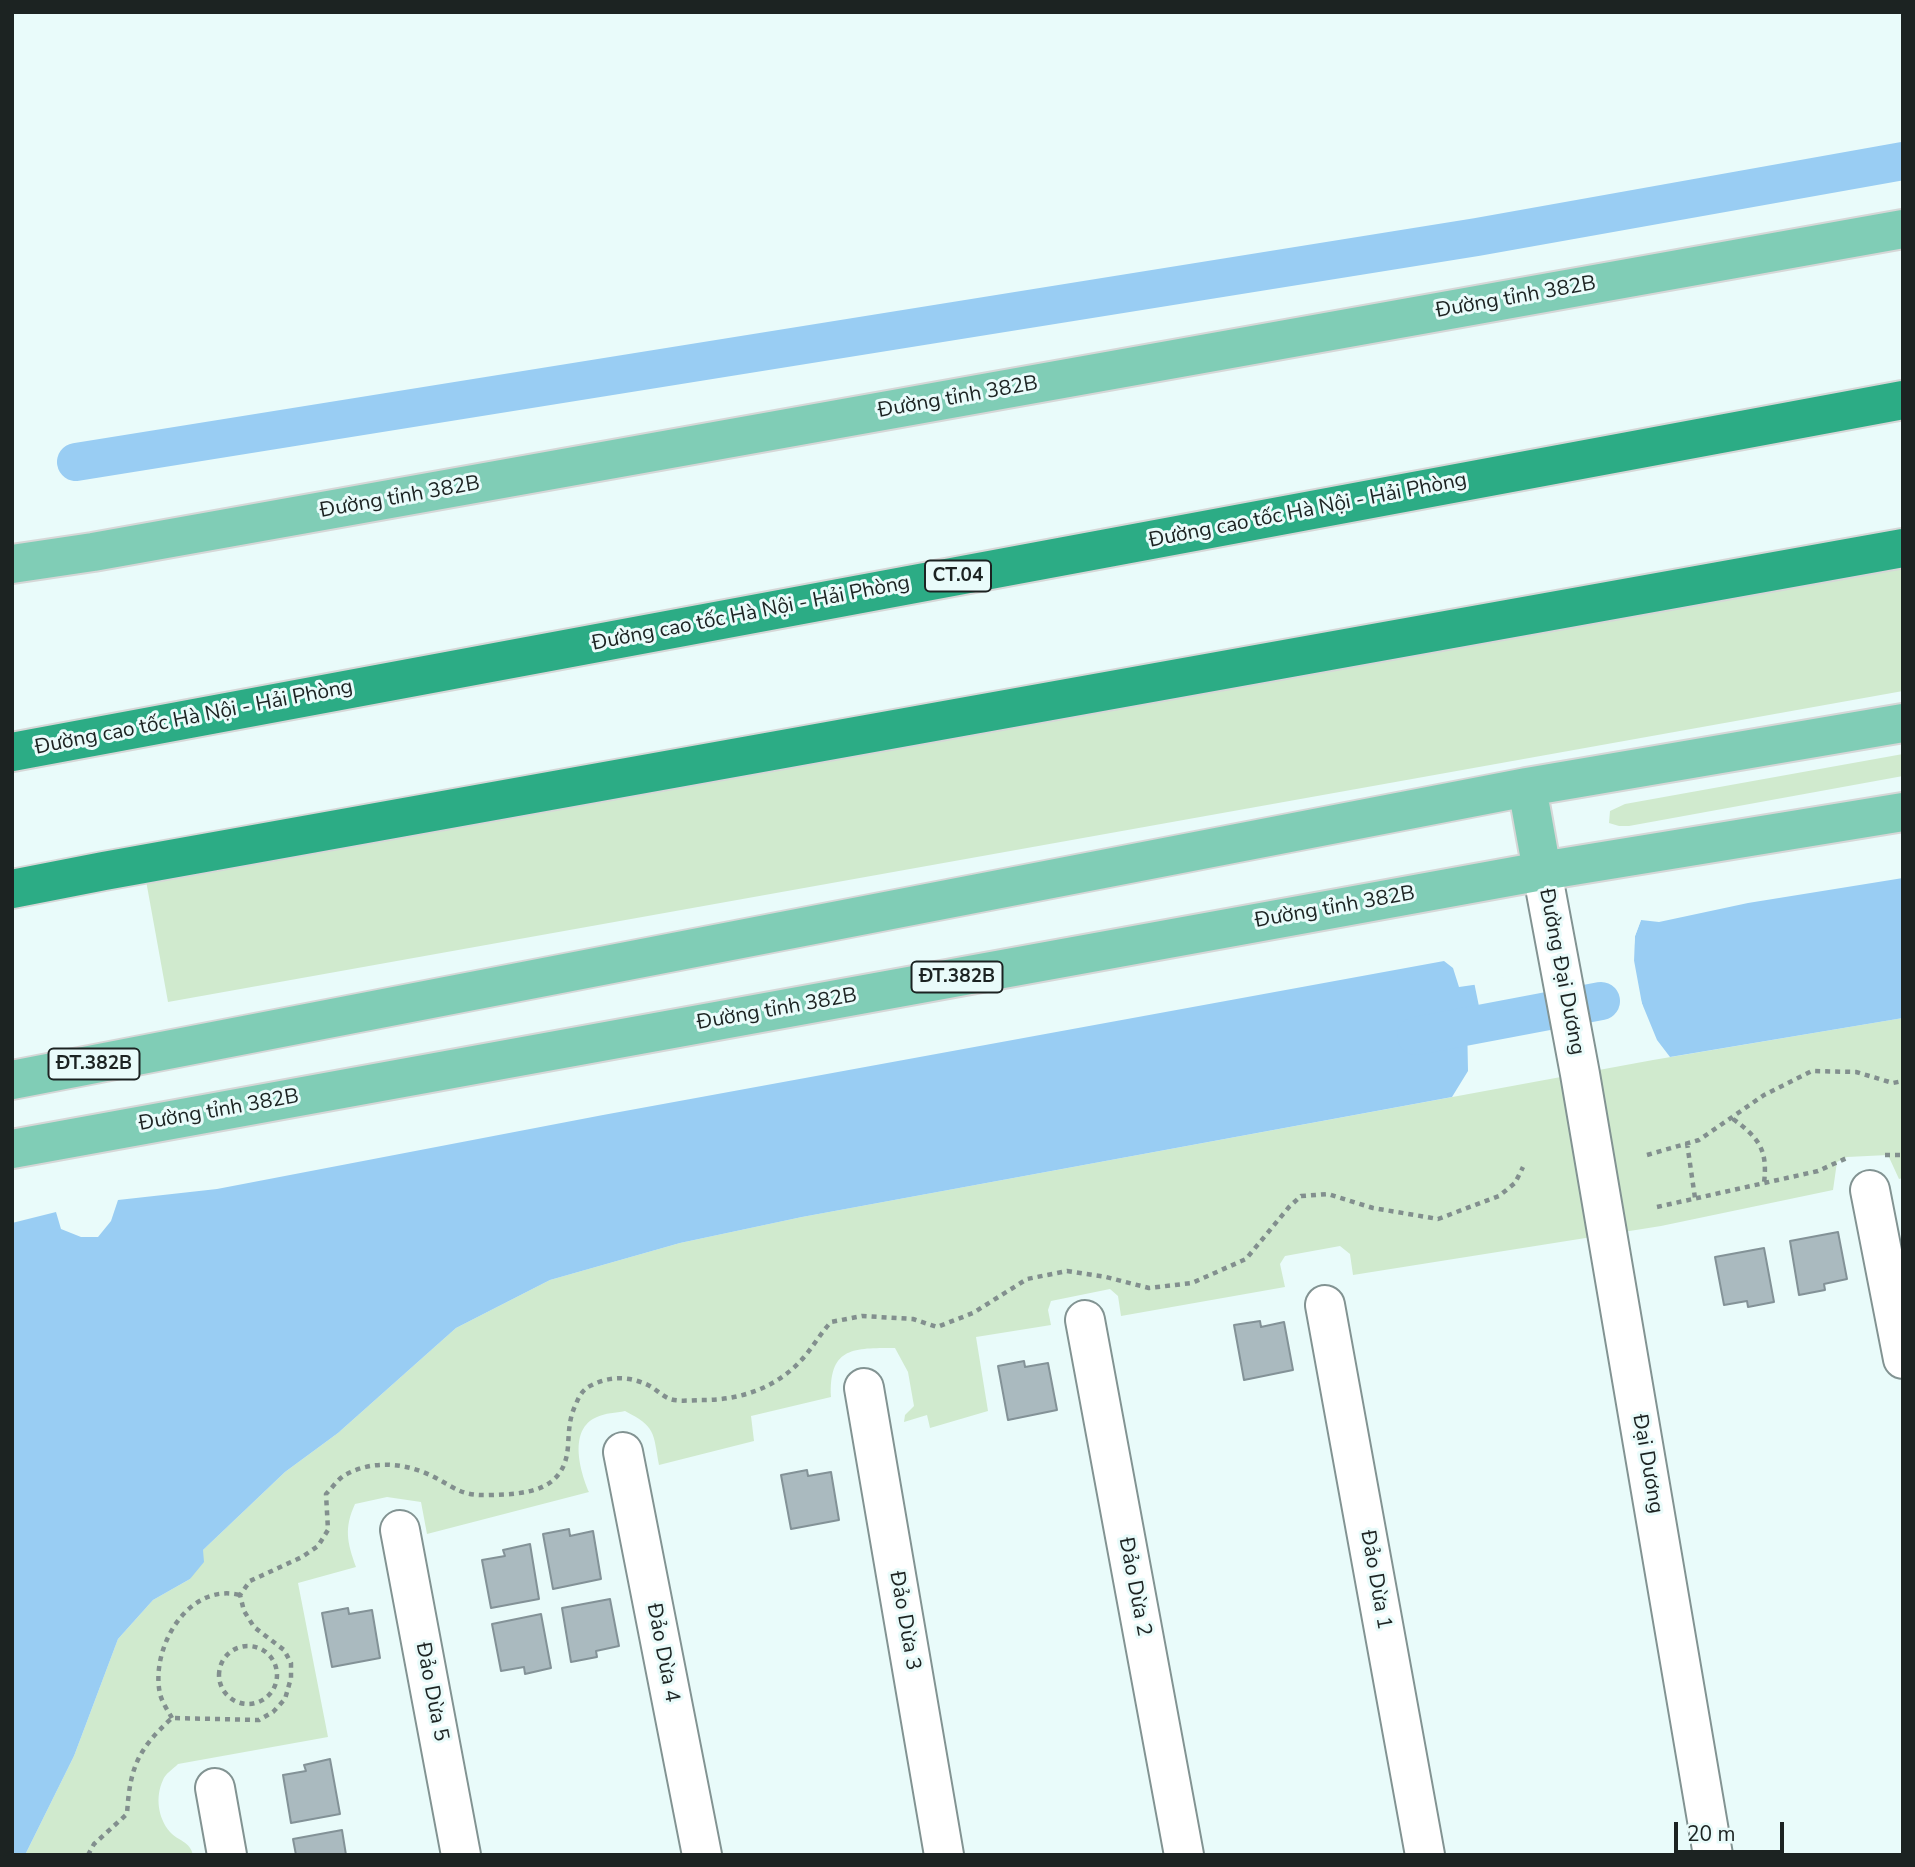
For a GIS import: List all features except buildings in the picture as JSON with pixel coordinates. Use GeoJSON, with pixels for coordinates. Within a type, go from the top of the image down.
{"type":"FeatureCollection","features":[{"type":"Feature","properties":{"kind":"highway","name":"Đường cao tốc Hà Nội - Hải Phòng"},"geometry":{"type":"LineString","coordinates":[[12,751],[1903,400]]}},
{"type":"Feature","properties":{"kind":"highway"},"geometry":{"type":"LineString","coordinates":[[12,889],[1903,548]]}},
{"type":"Feature","properties":{"kind":"main road","name":"Đường tỉnh 382B"},"geometry":{"type":"LineString","coordinates":[[12,564],[93,552],[1903,229]]}},
{"type":"Feature","properties":{"kind":"main road","name":"ĐT.382B"},"geometry":{"type":"LineString","coordinates":[[12,1080],[1527,788],[1903,723]]}},
{"type":"Feature","properties":{"kind":"main road"},"geometry":{"type":"LineString","coordinates":[[1527,788],[1542,871]]}},
{"type":"Feature","properties":{"kind":"main road","name":"Đường tỉnh 382B"},"geometry":{"type":"LineString","coordinates":[[12,1149],[1542,871],[1903,812]]}},
{"type":"Feature","properties":{"kind":"street","name":"Đường Đại Dương"},"geometry":{"type":"LineString","coordinates":[[1542,871],[1580,1074]]}},
{"type":"Feature","properties":{"kind":"street","name":"Đại Dương"},"geometry":{"type":"LineString","coordinates":[[1580,1074],[1713,1855]]}},
{"type":"Feature","properties":{"kind":"street"},"geometry":{"type":"LineString","coordinates":[[1869,1167],[1903,1359]]}},
{"type":"Feature","properties":{"kind":"street","name":"Đảo Dừa 1"},"geometry":{"type":"LineString","coordinates":[[1325,1305],[1424,1855]]}},
{"type":"Feature","properties":{"kind":"street","name":"Đảo Dừa 2"},"geometry":{"type":"LineString","coordinates":[[1085,1320],[1184,1855]]}},
{"type":"Feature","properties":{"kind":"street","name":"Đảo Dừa 3"},"geometry":{"type":"LineString","coordinates":[[864,1388],[944,1855]]}},
{"type":"Feature","properties":{"kind":"street","name":"Đảo Dừa 4"},"geometry":{"type":"LineString","coordinates":[[622,1452],[702,1855]]}},
{"type":"Feature","properties":{"kind":"street","name":"Đảo Dừa 5"},"geometry":{"type":"LineString","coordinates":[[400,1530],[461,1855]]}},
{"type":"Feature","properties":{"kind":"street"},"geometry":{"type":"LineString","coordinates":[[215,1788],[227,1855]]}},
{"type":"Feature","properties":{"kind":"path"},"geometry":{"type":"LineString","coordinates":[[1647,1155],[1699,1140],[1764,1095],[1812,1071],[1856,1072],[1893,1083],[1903,1081]]}},
{"type":"Feature","properties":{"kind":"path"},"geometry":{"type":"LineString","coordinates":[[1733,1119],[1750,1132],[1761,1147],[1766,1164],[1764,1183]]}},
{"type":"Feature","properties":{"kind":"path"},"geometry":{"type":"LineString","coordinates":[[1687,1143],[1695,1198]]}},
{"type":"Feature","properties":{"kind":"path"},"geometry":{"type":"LineString","coordinates":[[1657,1207],[1818,1171],[1847,1157],[1869,1167],[1903,1155]]}},
{"type":"Feature","properties":{"kind":"path"},"geometry":{"type":"LineString","coordinates":[[88,1855],[93,1844],[127,1814],[130,1780],[140,1754],[155,1734],[173,1718],[259,1720],[273,1712],[285,1699],[291,1678],[291,1663],[284,1650],[254,1627],[244,1611],[240,1595],[250,1581],[302,1557],[318,1546],[328,1530],[326,1494],[343,1476],[363,1467],[381,1464],[408,1466],[434,1477],[460,1493],[489,1495],[527,1491],[553,1482],[565,1466],[572,1411],[581,1393],[589,1386],[611,1378],[630,1379],[648,1385],[671,1400],[718,1400],[748,1395],[780,1381],[831,1322],[862,1316],[913,1318],[937,1327],[973,1313],[1027,1279],[1067,1271],[1149,1288],[1192,1283],[1246,1259],[1301,1196],[1328,1194],[1373,1208],[1438,1219],[1499,1196],[1514,1183],[1523,1167]]}},
{"type":"Feature","properties":{"kind":"path"},"geometry":{"type":"LineString","coordinates":[[173,1718],[160,1696],[158,1672],[172,1627],[184,1613],[202,1600],[218,1593],[240,1595]]}},
{"type":"Feature","properties":{"kind":"path"},"geometry":{"type":"LineString","coordinates":[[250,1646],[258,1648],[272,1660],[276,1669],[274,1687],[261,1702],[251,1704],[233,1700],[220,1685],[220,1666],[232,1650],[250,1646]]}},
{"type":"Feature","properties":{"kind":"path"},"geometry":{"type":"LineString","coordinates":[[274,1687],[286,1693]]}},
{"type":"Feature","properties":{"kind":"green space"},"geometry":{"type":"Polygon","coordinates":[[[1903,556],[1903,691],[168,1002],[145,875],[1903,556]]]}},
{"type":"Feature","properties":{"kind":"green space"},"geometry":{"type":"Polygon","coordinates":[[[1903,754],[1903,776],[1629,826],[1609,823],[1610,811],[1625,804],[1903,754]]]}},
{"type":"Feature","properties":{"kind":"green space"},"geometry":{"type":"Polygon","coordinates":[[[1903,1018],[1903,1178],[1899,1179],[1888,1155],[1847,1157],[1837,1162],[1833,1190],[1661,1226],[1353,1275],[1350,1254],[1340,1246],[1285,1256],[1280,1264],[1285,1287],[1121,1316],[1118,1296],[1110,1289],[1051,1301],[1048,1310],[1051,1325],[976,1337],[988,1411],[930,1428],[927,1415],[904,1422],[905,1415],[914,1406],[908,1372],[895,1348],[856,1350],[846,1354],[834,1368],[831,1397],[751,1416],[754,1441],[659,1465],[654,1438],[643,1422],[625,1411],[597,1417],[588,1423],[579,1440],[582,1473],[589,1492],[427,1534],[421,1502],[387,1497],[355,1504],[349,1520],[348,1535],[356,1567],[298,1583],[328,1737],[178,1764],[163,1780],[159,1807],[166,1826],[189,1847],[193,1855],[25,1855],[74,1756],[118,1639],[153,1600],[190,1579],[203,1550],[285,1472],[338,1433],[456,1328],[550,1280],[680,1243],[802,1217],[1653,1060],[1903,1018]]]}},
{"type":"Feature","properties":{"kind":"water"},"geometry":{"type":"Polygon","coordinates":[[[1903,878],[1903,1018],[1670,1057],[1657,1040],[1641,1001],[1467,1019],[1468,1071],[1452,1097],[802,1217],[680,1243],[550,1280],[456,1328],[338,1433],[285,1472],[203,1550],[204,1562],[190,1579],[153,1600],[118,1639],[74,1756],[25,1855],[12,1855],[12,1223],[56,1212],[61,1229],[81,1237],[98,1237],[111,1221],[118,1200],[217,1189],[603,1115],[1444,961],[1453,968],[1459,987],[1634,962],[1635,936],[1641,920],[1659,922],[1748,903],[1903,878]]]}},
{"type":"Feature","properties":{"kind":"pier"},"geometry":{"type":"Polygon","coordinates":[[[1641,920],[1635,936],[1633,955],[1645,1020],[1639,1004],[1482,1021],[1474,982],[1630,959],[1632,936],[1637,921],[1641,920]]]}},
{"type":"Feature","properties":{"kind":"waterway"},"geometry":{"type":"LineString","coordinates":[[76,462],[1477,237],[1903,161]]}},
{"type":"Feature","properties":{"kind":"waterway"},"geometry":{"type":"LineString","coordinates":[[1416,1036],[1601,1001]]}}]}
